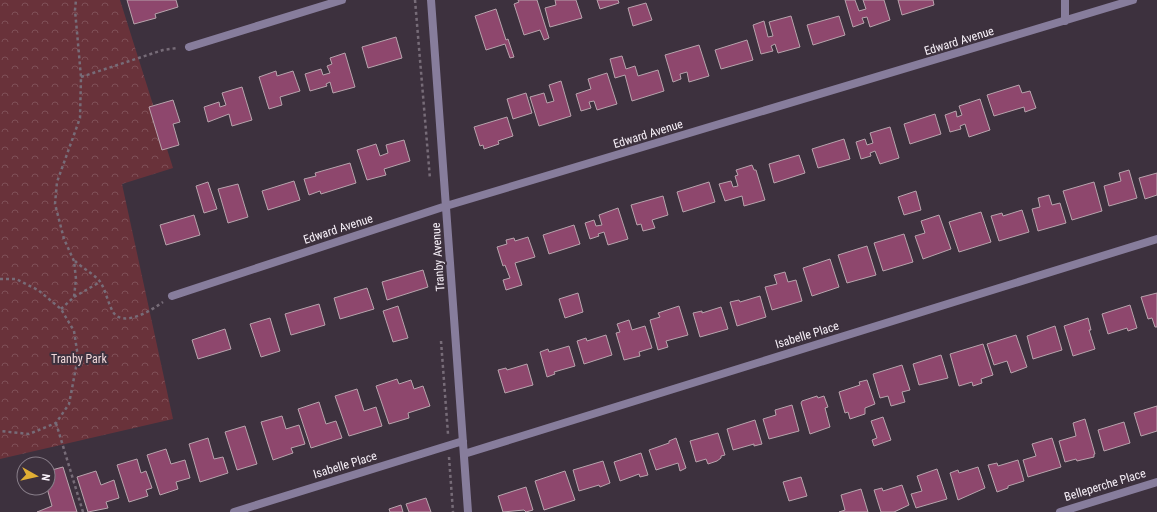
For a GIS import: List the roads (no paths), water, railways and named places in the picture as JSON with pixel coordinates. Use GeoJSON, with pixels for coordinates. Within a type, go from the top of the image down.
{"type":"FeatureCollection","features":[{"type":"Feature","properties":{"kind":"street"},"geometry":{"type":"LineString","coordinates":[[189,47],[342,0]]}},
{"type":"Feature","properties":{"kind":"street","name":"Tranby Avenue"},"geometry":{"type":"LineString","coordinates":[[431,0],[468,512]]}},
{"type":"Feature","properties":{"kind":"street"},"geometry":{"type":"LineString","coordinates":[[1065,0],[1065,21]]}},
{"type":"Feature","properties":{"kind":"street","name":"Edward Avenue"},"geometry":{"type":"LineString","coordinates":[[172,296],[446,206],[1133,0]]}},
{"type":"Feature","properties":{"kind":"street","name":"Isabelle Place"},"geometry":{"type":"LineString","coordinates":[[464,454],[1157,239]]}},
{"type":"Feature","properties":{"kind":"street","name":"Isabelle Place"},"geometry":{"type":"LineString","coordinates":[[234,512],[464,441]]}},
{"type":"Feature","properties":{"kind":"street","name":"Belleperche Place"},"geometry":{"type":"LineString","coordinates":[[1060,512],[1157,482]]}},
{"type":"Feature","properties":{"kind":"park label","name":"Tranby Park"},"geometry":{"type":"Point","coordinates":[79,359]}}]}
